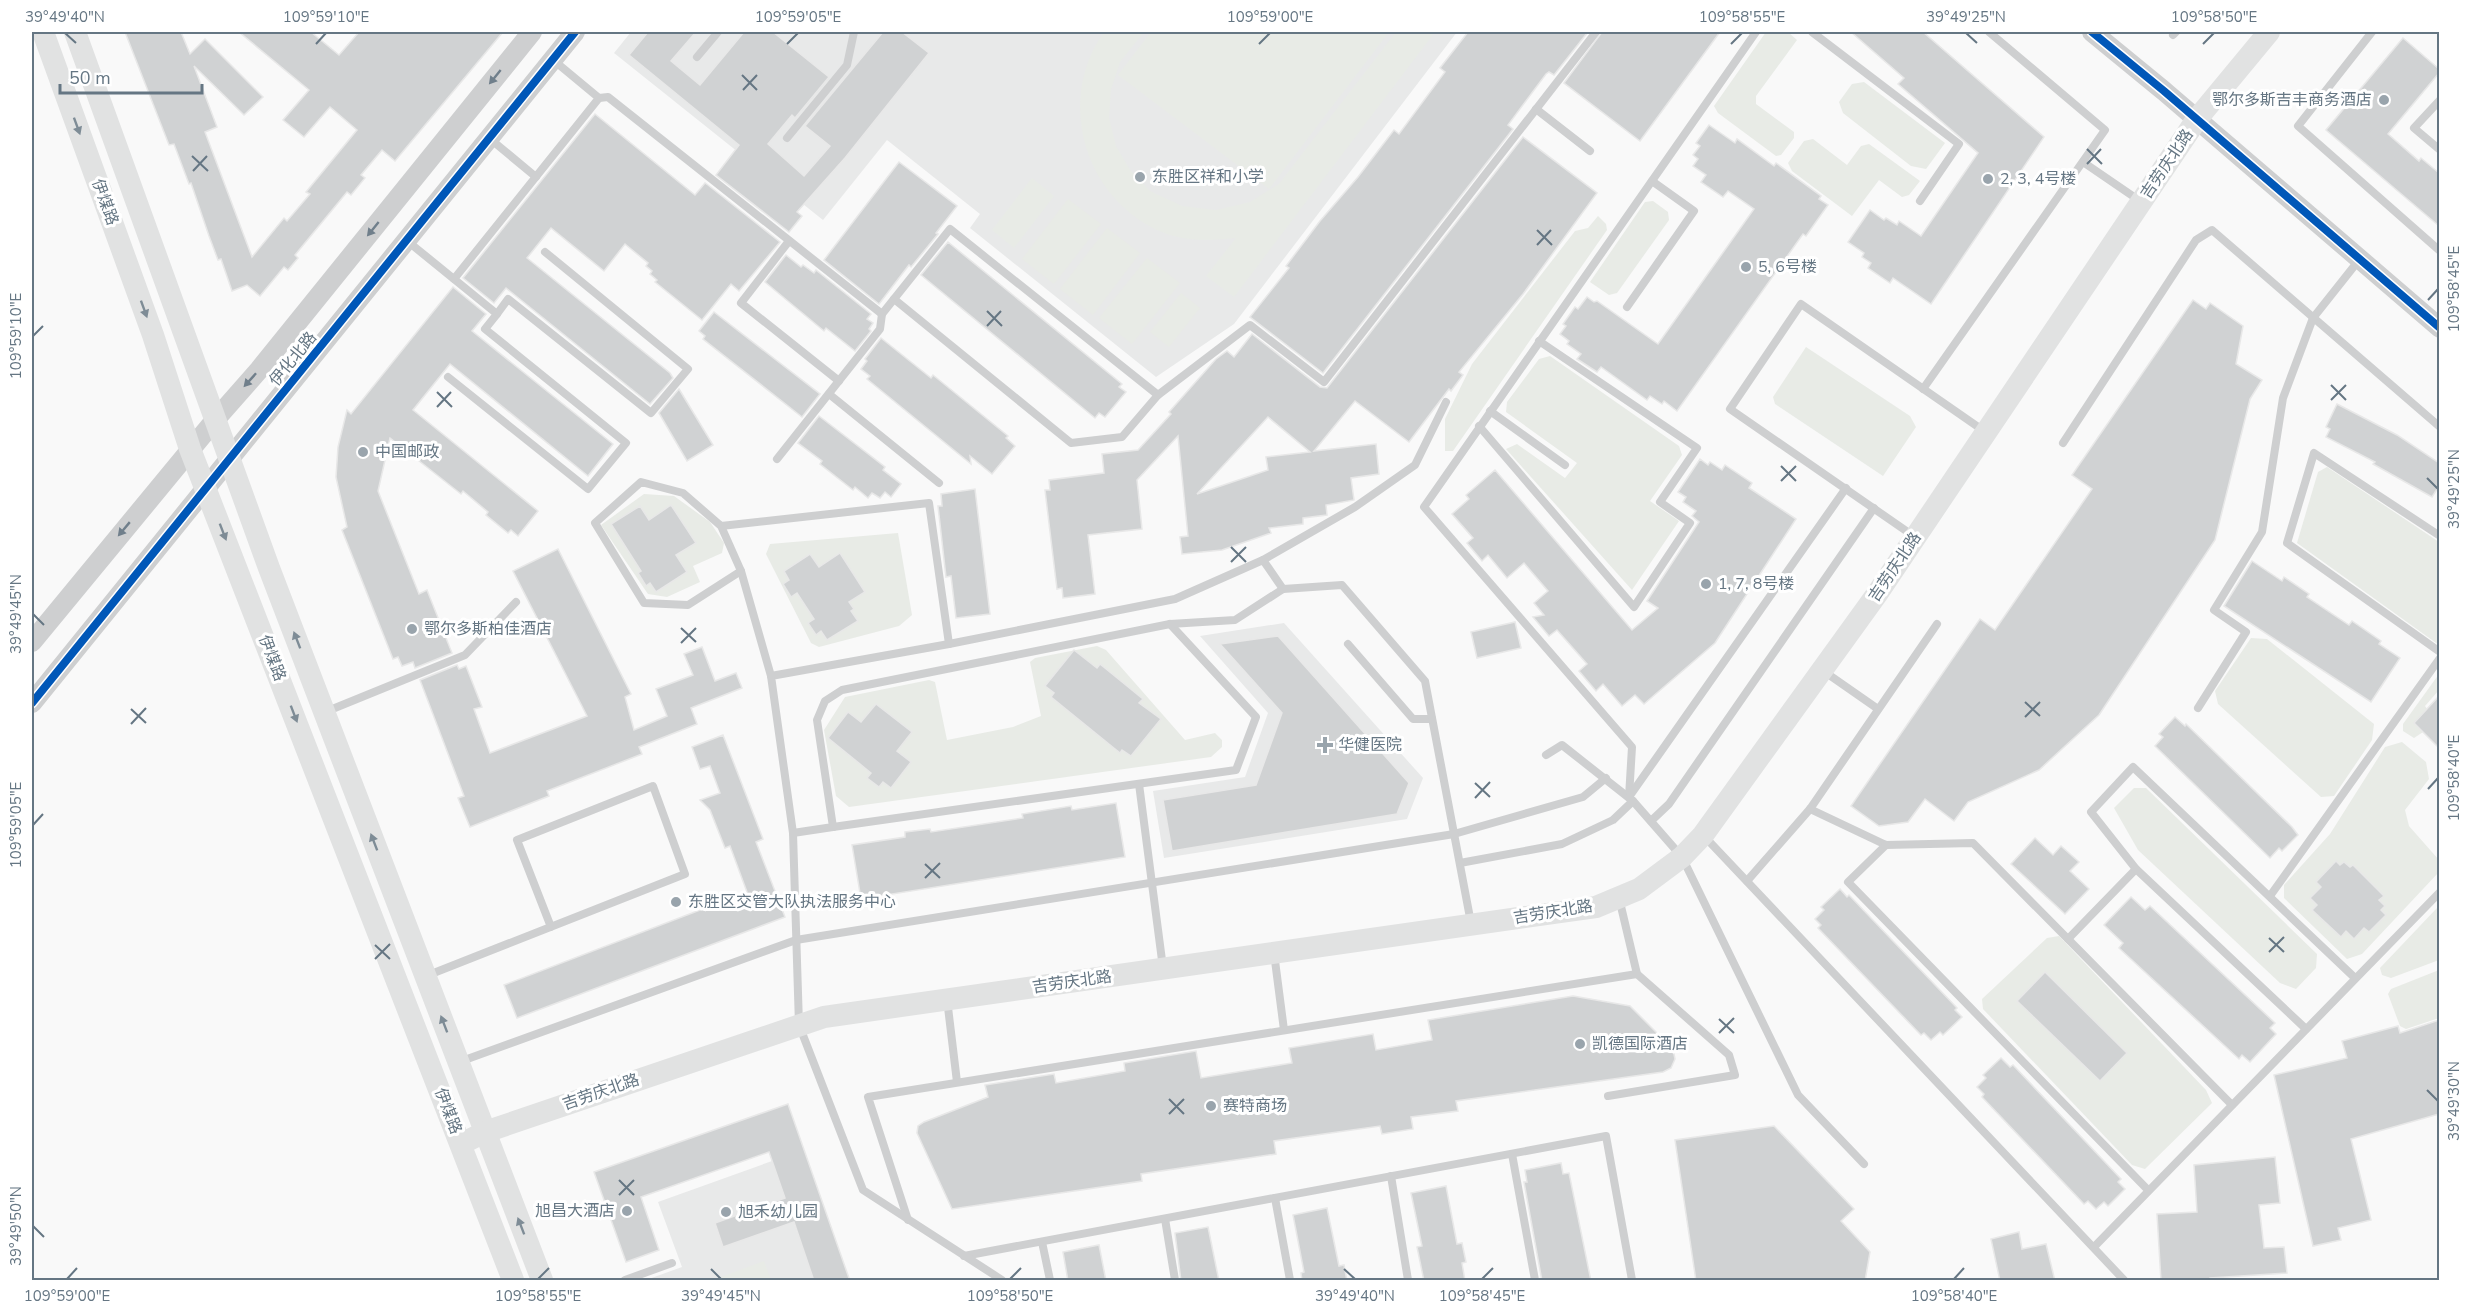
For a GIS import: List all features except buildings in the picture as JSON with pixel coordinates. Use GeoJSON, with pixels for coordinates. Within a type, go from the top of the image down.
{"type":"FeatureCollection","features":[{"type":"Feature","properties":{"kind":"main road","name":"伊煤路"},"geometry":{"type":"LineString","coordinates":[[42,32],[153,335],[190,449],[513,1281]]}},
{"type":"Feature","properties":{"kind":"main road","name":"伊煤路"},"geometry":{"type":"LineString","coordinates":[[75,32],[214,420],[542,1281]]}},
{"type":"Feature","properties":{"kind":"main road","name":"吉劳庆北路"},"geometry":{"type":"LineString","coordinates":[[461,1144],[485,1132],[824,1017],[1596,907],[1639,889],[1682,857],[1703,835],[1916,537],[2197,119],[2269,32]]}},
{"type":"Feature","properties":{"kind":"street","name":"伊化北路"},"geometry":{"type":"LineString","coordinates":[[32,642],[214,420],[266,361],[532,32]]}},
{"type":"Feature","properties":{"kind":"street","name":"伊化北路"},"geometry":{"type":"LineString","coordinates":[[32,703],[575,32]]}},
{"type":"Feature","properties":{"kind":"street"},"geometry":{"type":"LineString","coordinates":[[2092,32],[2197,119],[2439,328]]}},
{"type":"Feature","properties":{"kind":"lane"},"geometry":{"type":"LineString","coordinates":[[697,57],[718,32]]}},
{"type":"Feature","properties":{"kind":"lane"},"geometry":{"type":"LineString","coordinates":[[894,299],[1071,443],[1122,437],[1158,395],[1250,325],[1324,382],[1596,32]]}},
{"type":"Feature","properties":{"kind":"lane"},"geometry":{"type":"LineString","coordinates":[[1631,799],[1632,747],[1424,507],[1756,32]]}},
{"type":"Feature","properties":{"kind":"lane"},"geometry":{"type":"LineString","coordinates":[[1812,32],[1959,144],[1920,201]]}},
{"type":"Feature","properties":{"kind":"lane"},"geometry":{"type":"LineString","coordinates":[[1923,389],[2105,130],[1989,32]]}},
{"type":"Feature","properties":{"kind":"lane"},"geometry":{"type":"LineString","coordinates":[[2372,32],[2298,126],[2439,251]]}},
{"type":"Feature","properties":{"kind":"lane"},"geometry":{"type":"LineString","coordinates":[[787,138],[847,65],[851,33]]}},
{"type":"Feature","properties":{"kind":"lane"},"geometry":{"type":"LineString","coordinates":[[552,59],[600,98]]}},
{"type":"Feature","properties":{"kind":"lane"},"geometry":{"type":"LineString","coordinates":[[454,279],[600,98],[608,97],[882,314]]}},
{"type":"Feature","properties":{"kind":"lane"},"geometry":{"type":"LineString","coordinates":[[2439,100],[2414,128],[2439,150]]}},
{"type":"Feature","properties":{"kind":"lane"},"geometry":{"type":"LineString","coordinates":[[1536,109],[1590,151]]}},
{"type":"Feature","properties":{"kind":"lane"},"geometry":{"type":"LineString","coordinates":[[489,138],[536,177]]}},
{"type":"Feature","properties":{"kind":"lane"},"geometry":{"type":"LineString","coordinates":[[2083,162],[2141,201]]}},
{"type":"Feature","properties":{"kind":"lane"},"geometry":{"type":"LineString","coordinates":[[1627,307],[1694,211],[1652,181]]}},
{"type":"Feature","properties":{"kind":"lane"},"geometry":{"type":"LineString","coordinates":[[777,459],[880,329],[882,314],[950,229],[1158,395]]}},
{"type":"Feature","properties":{"kind":"lane"},"geometry":{"type":"LineString","coordinates":[[2063,443],[2196,240],[2212,230],[2439,427]]}},
{"type":"Feature","properties":{"kind":"lane"},"geometry":{"type":"LineString","coordinates":[[406,240],[497,314]]}},
{"type":"Feature","properties":{"kind":"lane"},"geometry":{"type":"LineString","coordinates":[[789,241],[741,303],[839,381]]}},
{"type":"Feature","properties":{"kind":"lane"},"geometry":{"type":"LineString","coordinates":[[448,377],[588,489],[626,443],[485,329],[508,299],[651,413],[688,369],[545,252]]}},
{"type":"Feature","properties":{"kind":"lane"},"geometry":{"type":"LineString","coordinates":[[2198,708],[2246,632],[2214,610],[2262,532],[2283,398],[2313,318],[2360,259]]}},
{"type":"Feature","properties":{"kind":"lane"},"geometry":{"type":"LineString","coordinates":[[1916,537],[1730,409],[1801,303],[1986,433]]}},
{"type":"Feature","properties":{"kind":"lane"},"geometry":{"type":"LineString","coordinates":[[1479,426],[1634,607],[1690,523],[1660,502],[1697,448],[1539,341]]}},
{"type":"Feature","properties":{"kind":"lane"},"geometry":{"type":"LineString","coordinates":[[829,394],[939,483]]}},
{"type":"Feature","properties":{"kind":"lane"},"geometry":{"type":"LineString","coordinates":[[771,676],[949,644],[1175,599],[1263,560],[1355,507],[1415,465],[1446,402]]}},
{"type":"Feature","properties":{"kind":"lane"},"geometry":{"type":"LineString","coordinates":[[1490,411],[1565,465]]}},
{"type":"Feature","properties":{"kind":"lane"},"geometry":{"type":"LineString","coordinates":[[2439,536],[2314,453],[2287,543],[2439,652]]}},
{"type":"Feature","properties":{"kind":"lane"},"geometry":{"type":"LineString","coordinates":[[741,571],[688,604],[644,603],[595,523],[641,482],[683,493],[721,526],[741,571],[771,676],[793,833],[799,1025],[863,1190],[1002,1281]]}},
{"type":"Feature","properties":{"kind":"lane"},"geometry":{"type":"LineString","coordinates":[[1460,863],[1562,844],[1613,820],[1631,799],[1846,488]]}},
{"type":"Feature","properties":{"kind":"lane"},"geometry":{"type":"LineString","coordinates":[[721,526],[929,503],[949,644]]}},
{"type":"Feature","properties":{"kind":"lane"},"geometry":{"type":"LineString","coordinates":[[1651,821],[1669,804],[1874,508]]}},
{"type":"Feature","properties":{"kind":"lane"},"geometry":{"type":"LineString","coordinates":[[1263,560],[1283,589]]}},
{"type":"Feature","properties":{"kind":"lane"},"geometry":{"type":"LineString","coordinates":[[833,827],[816,720],[825,701],[842,690],[1170,624],[1235,620],[1283,589],[1342,585],[1425,681],[1472,925]]}},
{"type":"Feature","properties":{"kind":"lane"},"geometry":{"type":"LineString","coordinates":[[325,712],[465,655],[516,602]]}},
{"type":"Feature","properties":{"kind":"lane"},"geometry":{"type":"LineString","coordinates":[[793,833],[1236,770],[1256,717],[1170,624]]}},
{"type":"Feature","properties":{"kind":"lane"},"geometry":{"type":"LineString","coordinates":[[1747,881],[1810,809],[1937,624]]}},
{"type":"Feature","properties":{"kind":"lane"},"geometry":{"type":"LineString","coordinates":[[1348,644],[1413,719],[1432,719]]}},
{"type":"Feature","properties":{"kind":"lane"},"geometry":{"type":"LineString","coordinates":[[2270,896],[2439,658]]}},
{"type":"Feature","properties":{"kind":"lane"},"geometry":{"type":"LineString","coordinates":[[1822,670],[1878,709]]}},
{"type":"Feature","properties":{"kind":"lane"},"geometry":{"type":"LineString","coordinates":[[1546,755],[1562,745],[1631,799],[1682,857],[1798,1095],[1864,1164]]}},
{"type":"Feature","properties":{"kind":"lane"},"geometry":{"type":"LineString","coordinates":[[2306,1029],[2136,869],[2091,812],[2133,767],[2355,978]]}},
{"type":"Feature","properties":{"kind":"lane"},"geometry":{"type":"LineString","coordinates":[[458,1062],[796,940],[1454,834],[1583,797],[1606,778]]}},
{"type":"Feature","properties":{"kind":"lane"},"geometry":{"type":"LineString","coordinates":[[1139,784],[1163,968]]}},
{"type":"Feature","properties":{"kind":"lane"},"geometry":{"type":"LineString","coordinates":[[426,976],[685,874],[653,786],[517,840],[550,927]]}},
{"type":"Feature","properties":{"kind":"lane"},"geometry":{"type":"LineString","coordinates":[[1810,809],[1886,845],[1973,843],[2232,1105]]}},
{"type":"Feature","properties":{"kind":"lane"},"geometry":{"type":"LineString","coordinates":[[1703,835],[2124,1281]]}},
{"type":"Feature","properties":{"kind":"lane"},"geometry":{"type":"LineString","coordinates":[[1886,845],[1848,882],[2148,1190]]}},
{"type":"Feature","properties":{"kind":"lane"},"geometry":{"type":"LineString","coordinates":[[2068,939],[2136,869]]}},
{"type":"Feature","properties":{"kind":"lane"},"geometry":{"type":"LineString","coordinates":[[2094,1247],[2439,892]]}},
{"type":"Feature","properties":{"kind":"lane"},"geometry":{"type":"LineString","coordinates":[[1608,1096],[1735,1075],[1729,1055],[1636,974],[1619,897]]}},
{"type":"Feature","properties":{"kind":"lane"},"geometry":{"type":"LineString","coordinates":[[1274,953],[1284,1030]]}},
{"type":"Feature","properties":{"kind":"lane"},"geometry":{"type":"LineString","coordinates":[[908,1220],[868,1097],[1636,974]]}},
{"type":"Feature","properties":{"kind":"lane"},"geometry":{"type":"LineString","coordinates":[[947,999],[957,1083]]}},
{"type":"Feature","properties":{"kind":"lane"},"geometry":{"type":"LineString","coordinates":[[964,1256],[1606,1136],[1632,1281]]}},
{"type":"Feature","properties":{"kind":"lane"},"geometry":{"type":"LineString","coordinates":[[1512,1154],[1535,1281]]}},
{"type":"Feature","properties":{"kind":"lane"},"geometry":{"type":"LineString","coordinates":[[1390,1176],[1408,1281]]}},
{"type":"Feature","properties":{"kind":"lane"},"geometry":{"type":"LineString","coordinates":[[1275,1198],[1290,1281]]}},
{"type":"Feature","properties":{"kind":"lane"},"geometry":{"type":"LineString","coordinates":[[1165,1219],[1175,1281]]}},
{"type":"Feature","properties":{"kind":"lane"},"geometry":{"type":"LineString","coordinates":[[1042,1242],[1050,1281]]}},
{"type":"Feature","properties":{"kind":"lane"},"geometry":{"type":"LineString","coordinates":[[625,1281],[672,1263]]}},
{"type":"Feature","properties":{"kind":"shaded area","name":"东胜区祥和小学"},"geometry":{"type":"Polygon","coordinates":[[[631,32],[1457,32],[1234,324],[1156,377],[970,228],[980,214],[887,140],[823,220],[614,53],[631,32]]]}},
{"type":"Feature","properties":{"kind":"shaded area"},"geometry":{"type":"Polygon","coordinates":[[[1104,32],[1144,32],[1120,62],[1111,89],[1109,118],[1116,146],[1130,170],[1150,191],[1182,206],[1216,210],[1250,202],[1279,184],[1396,32],[1435,32],[1234,297],[1206,276],[1236,238],[1210,240],[1167,234],[1139,220],[1116,200],[1098,175],[1086,148],[1081,119],[1081,89],[1089,60],[1104,32]]]}},
{"type":"Feature","properties":{"kind":"shaded area"},"geometry":{"type":"Polygon","coordinates":[[[1151,32],[1389,32],[1269,189],[1118,75],[1151,32]]]}},
{"type":"Feature","properties":{"kind":"shaded area"},"geometry":{"type":"Polygon","coordinates":[[[1766,32],[1788,32],[1797,40],[1756,96],[1756,104],[1794,132],[1794,138],[1781,155],[1776,156],[1718,113],[1714,106],[1766,32]]]}},
{"type":"Feature","properties":{"kind":"shaded area"},"geometry":{"type":"Polygon","coordinates":[[[1864,82],[1945,143],[1926,169],[1911,166],[1843,113],[1839,102],[1852,84],[1864,82]]]}},
{"type":"Feature","properties":{"kind":"shaded area"},"geometry":{"type":"Polygon","coordinates":[[[1813,139],[1847,165],[1861,146],[1869,144],[1920,181],[1909,195],[1902,197],[1879,180],[1852,216],[1792,171],[1788,163],[1804,141],[1813,139]]]}},
{"type":"Feature","properties":{"kind":"shaded area"},"geometry":{"type":"Polygon","coordinates":[[[1032,178],[1054,196],[1014,248],[992,230],[1032,178]]]}},
{"type":"Feature","properties":{"kind":"shaded area"},"geometry":{"type":"Polygon","coordinates":[[[1068,199],[1101,224],[1054,284],[1022,259],[1068,199]]]}},
{"type":"Feature","properties":{"kind":"shaded area"},"geometry":{"type":"Polygon","coordinates":[[[1653,201],[1668,212],[1669,220],[1617,293],[1609,295],[1590,282],[1645,202],[1653,201]]]}},
{"type":"Feature","properties":{"kind":"shaded area"},"geometry":{"type":"Polygon","coordinates":[[[1598,216],[1606,224],[1607,230],[1453,451],[1445,451],[1445,419],[1472,364],[1575,231],[1588,228],[1598,216]]]}},
{"type":"Feature","properties":{"kind":"shaded area"},"geometry":{"type":"Polygon","coordinates":[[[1107,228],[1140,253],[1093,315],[1060,289],[1107,228]]]}},
{"type":"Feature","properties":{"kind":"shaded area"},"geometry":{"type":"Polygon","coordinates":[[[1147,258],[1180,283],[1132,344],[1099,318],[1147,258]]]}},
{"type":"Feature","properties":{"kind":"shaded area"},"geometry":{"type":"Polygon","coordinates":[[[1181,293],[1200,308],[1169,347],[1150,332],[1181,293]]]}},
{"type":"Feature","properties":{"kind":"shaded area"},"geometry":{"type":"Polygon","coordinates":[[[1806,347],[1910,416],[1916,427],[1883,476],[1775,404],[1773,397],[1806,347]]]}},
{"type":"Feature","properties":{"kind":"shaded area"},"geometry":{"type":"Polygon","coordinates":[[[1550,356],[1679,446],[1682,455],[1650,501],[1679,521],[1632,590],[1506,449],[1517,444],[1565,478],[1577,463],[1506,412],[1507,402],[1539,359],[1550,356]]]}},
{"type":"Feature","properties":{"kind":"shaded area"},"geometry":{"type":"Polygon","coordinates":[[[2327,467],[2439,542],[2439,645],[2297,543],[2318,472],[2327,467]]]}},
{"type":"Feature","properties":{"kind":"shaded area"},"geometry":{"type":"Polygon","coordinates":[[[644,494],[674,496],[710,522],[724,543],[722,553],[693,566],[700,582],[667,597],[648,594],[601,525],[644,494]]]}},
{"type":"Feature","properties":{"kind":"shaded area"},"geometry":{"type":"Polygon","coordinates":[[[898,533],[912,615],[899,626],[819,647],[811,643],[766,554],[770,544],[898,533]]]}},
{"type":"Feature","properties":{"kind":"shaded area","name":"华健医院"},"geometry":{"type":"Polygon","coordinates":[[[1284,623],[1423,778],[1407,819],[1164,858],[1153,791],[1245,777],[1268,713],[1200,636],[1284,623]]]}},
{"type":"Feature","properties":{"kind":"shaded area"},"geometry":{"type":"Polygon","coordinates":[[[2251,638],[2267,639],[2374,724],[2372,740],[2334,796],[2321,797],[2218,704],[2215,691],[2251,638]]]}},
{"type":"Feature","properties":{"kind":"shaded area"},"geometry":{"type":"Polygon","coordinates":[[[1097,646],[1106,650],[1185,740],[1215,733],[1222,740],[1222,747],[1211,757],[849,807],[836,796],[824,730],[845,697],[929,680],[935,682],[947,740],[1013,727],[1041,716],[1030,662],[1035,658],[1097,646]]]}},
{"type":"Feature","properties":{"kind":"shaded area"},"geometry":{"type":"Polygon","coordinates":[[[2439,674],[2439,690],[2425,706],[2427,709],[2414,723],[2423,732],[2414,738],[2403,731],[2403,724],[2439,674]]]}},
{"type":"Feature","properties":{"kind":"shaded area"},"geometry":{"type":"Polygon","coordinates":[[[2402,742],[2426,762],[2429,779],[2405,810],[2409,826],[2439,860],[2439,872],[2362,954],[2347,959],[2284,898],[2284,885],[2330,834],[2385,747],[2402,742]]]}},
{"type":"Feature","properties":{"kind":"shaded area"},"geometry":{"type":"Polygon","coordinates":[[[2134,788],[2146,788],[2317,954],[2316,968],[2296,989],[2280,983],[2138,850],[2114,808],[2134,788]]]}},
{"type":"Feature","properties":{"kind":"shaded area"},"geometry":{"type":"Polygon","coordinates":[[[2439,908],[2439,960],[2391,978],[2382,975],[2380,968],[2439,908]]]}},
{"type":"Feature","properties":{"kind":"shaded area"},"geometry":{"type":"Polygon","coordinates":[[[2059,936],[2206,1090],[2212,1103],[2145,1169],[2132,1165],[1983,1009],[1982,999],[2047,938],[2059,936]]]}},
{"type":"Feature","properties":{"kind":"shaded area"},"geometry":{"type":"Polygon","coordinates":[[[2439,970],[2439,1018],[2406,1029],[2400,1026],[2388,994],[2391,989],[2439,970]]]}},
{"type":"Feature","properties":{"kind":"shaded area","name":"旭禾幼儿园"},"geometry":{"type":"Polygon","coordinates":[[[772,1161],[814,1280],[646,1280],[682,1267],[658,1202],[772,1161]]]}},
{"type":"Feature","properties":{"kind":"shaded area"},"geometry":{"type":"Polygon","coordinates":[[[764,1261],[771,1280],[723,1280],[721,1277],[764,1261]]]}},
{"type":"Feature","properties":{"kind":"cycle path"},"geometry":{"type":"LineString","coordinates":[[32,703],[575,32]]}},
{"type":"Feature","properties":{"kind":"cycle path"},"geometry":{"type":"LineString","coordinates":[[2092,32],[2440,328]]}},
{"type":"Feature","properties":{"kind":"place","name":"鄂尔多斯吉丰商务酒店"},"geometry":{"type":"Point","coordinates":[2384,100]}},
{"type":"Feature","properties":{"kind":"place","name":"东胜区祥和小学"},"geometry":{"type":"Point","coordinates":[1140,177]}},
{"type":"Feature","properties":{"kind":"place","name":"2, 3, 4号楼"},"geometry":{"type":"Point","coordinates":[1988,179]}},
{"type":"Feature","properties":{"kind":"place","name":"5, 6号楼"},"geometry":{"type":"Point","coordinates":[1746,267]}},
{"type":"Feature","properties":{"kind":"place","name":"中国邮政"},"geometry":{"type":"Point","coordinates":[363,452]}},
{"type":"Feature","properties":{"kind":"place","name":"1, 7, 8号楼"},"geometry":{"type":"Point","coordinates":[1706,584]}},
{"type":"Feature","properties":{"kind":"place","name":"鄂尔多斯柏佳酒店"},"geometry":{"type":"Point","coordinates":[412,629]}},
{"type":"Feature","properties":{"kind":"place","name":"华健医院"},"geometry":{"type":"Point","coordinates":[1325,745]}},
{"type":"Feature","properties":{"kind":"place","name":"东胜区交管大队执法服务中心"},"geometry":{"type":"Point","coordinates":[676,902]}},
{"type":"Feature","properties":{"kind":"place","name":"凯德国际酒店"},"geometry":{"type":"Point","coordinates":[1580,1044]}},
{"type":"Feature","properties":{"kind":"place","name":"赛特商场"},"geometry":{"type":"Point","coordinates":[1211,1106]}},
{"type":"Feature","properties":{"kind":"place","name":"旭昌大酒店"},"geometry":{"type":"Point","coordinates":[627,1211]}},
{"type":"Feature","properties":{"kind":"place","name":"旭禾幼儿园"},"geometry":{"type":"Point","coordinates":[726,1212]}}]}
